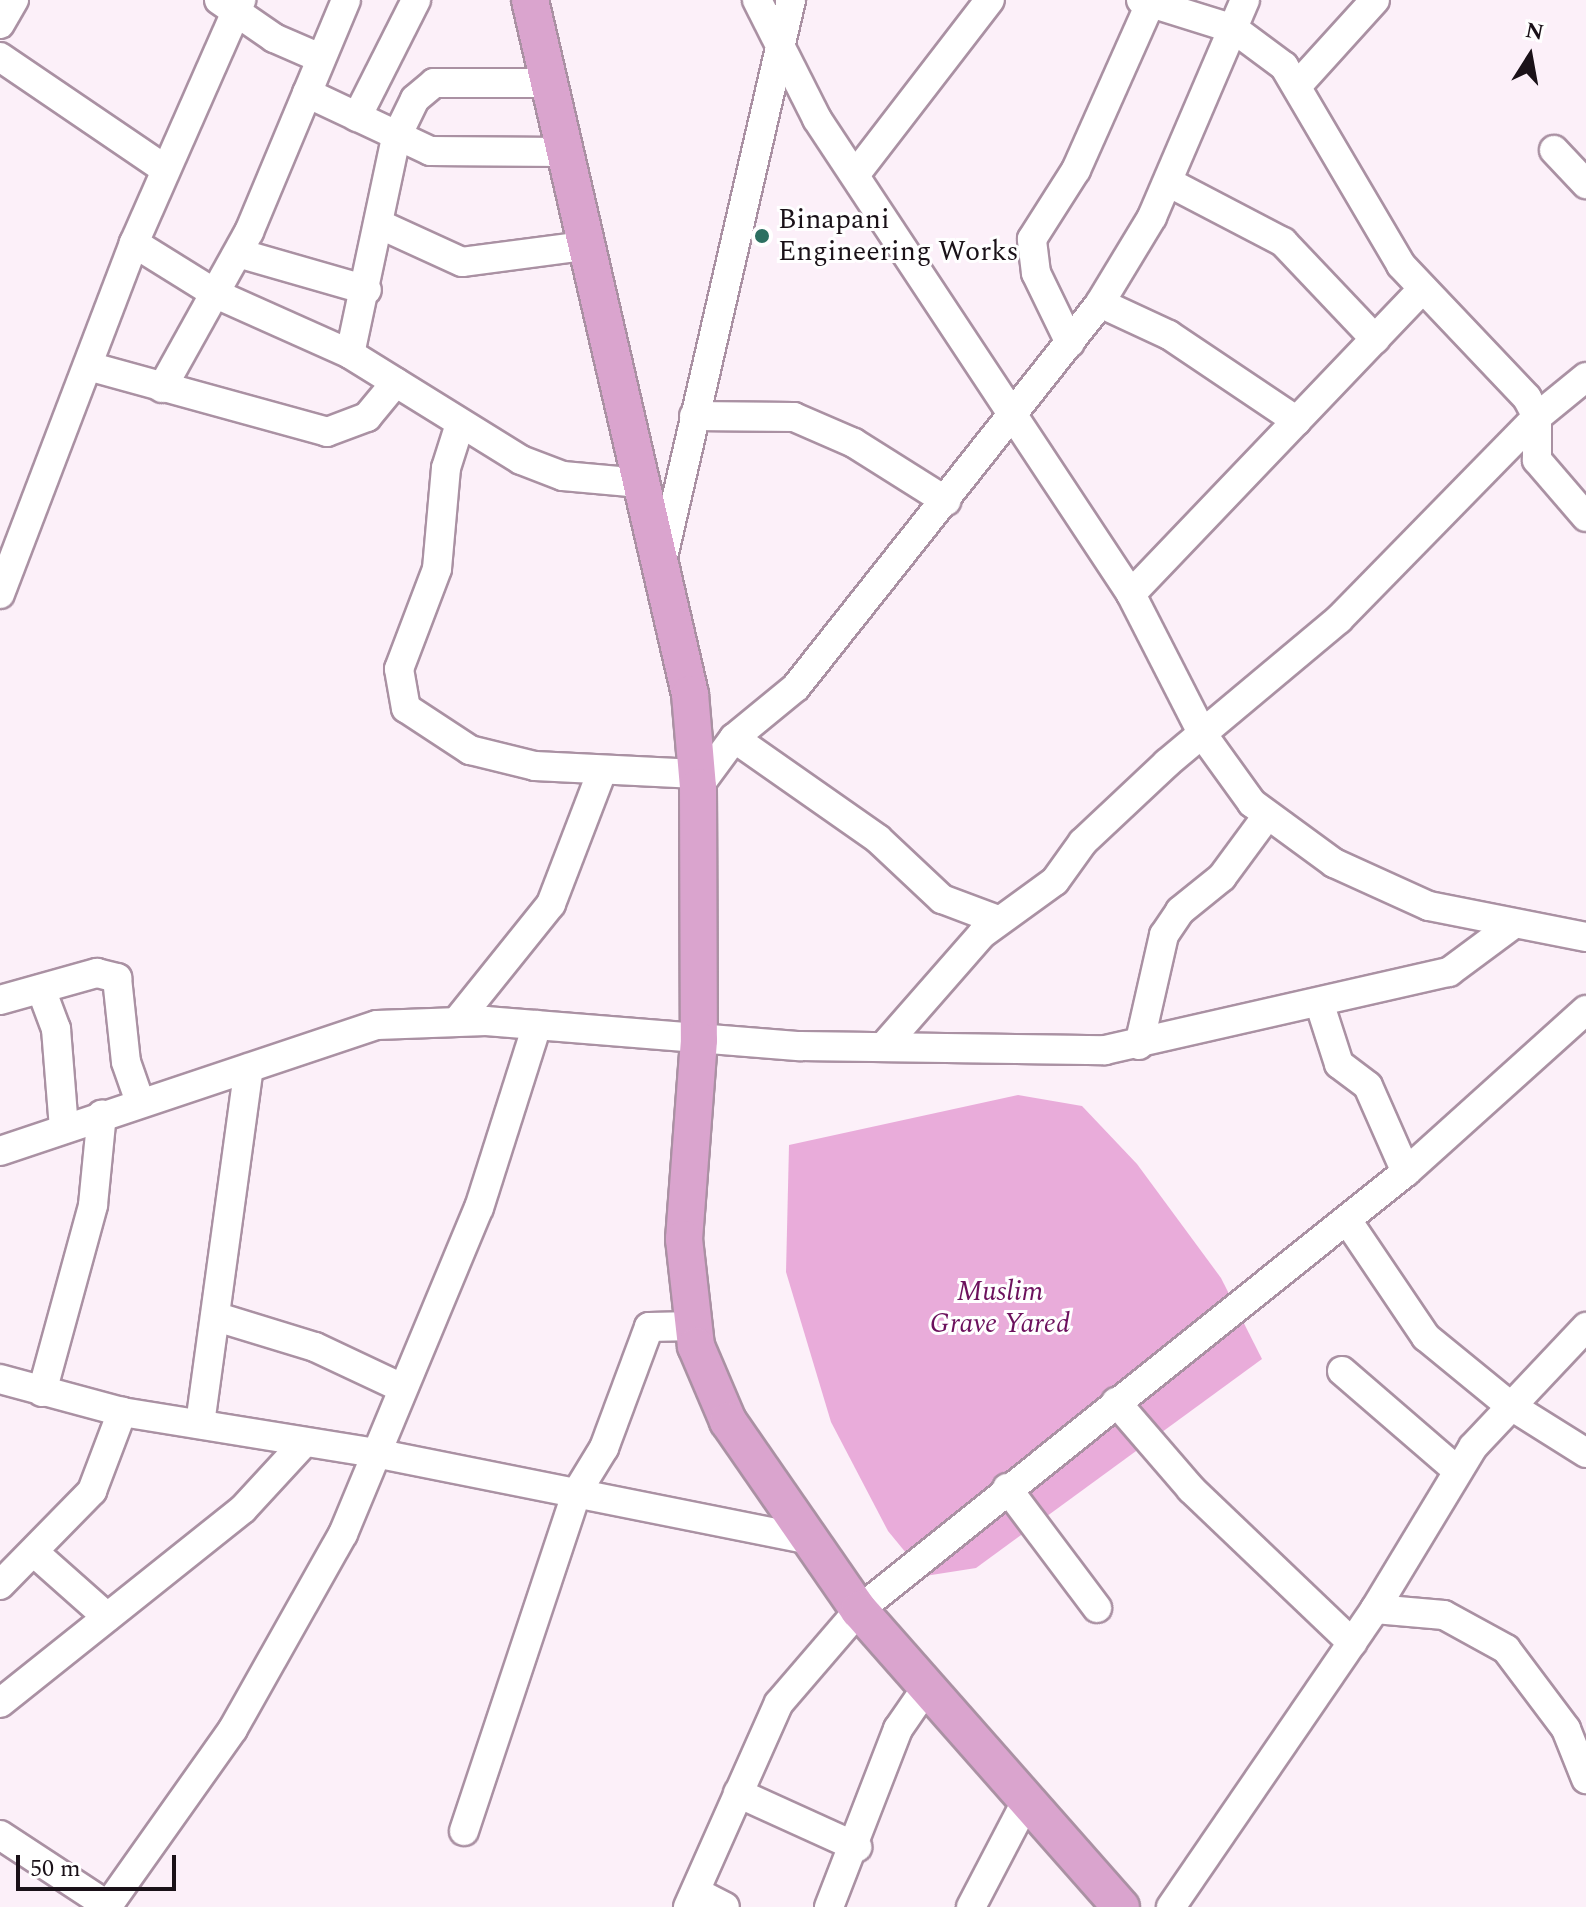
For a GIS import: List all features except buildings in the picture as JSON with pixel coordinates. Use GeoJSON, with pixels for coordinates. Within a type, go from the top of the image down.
{"type":"FeatureCollection","features":[{"type":"Feature","properties":{"kind":"main road"},"geometry":{"type":"LineString","coordinates":[[530,0],[583,246],[641,483],[663,557],[690,694],[698,780],[699,1040],[684,1239],[694,1326],[728,1421],[859,1610],[1121,1907]]}},
{"type":"Feature","properties":{"kind":"street"},"geometry":{"type":"LineString","coordinates":[[0,24],[14,0]]}},
{"type":"Feature","properties":{"kind":"street"},"geometry":{"type":"LineString","coordinates":[[162,388],[238,253],[346,0]]}},
{"type":"Feature","properties":{"kind":"street"},"geometry":{"type":"LineString","coordinates":[[357,117],[416,0]]}},
{"type":"Feature","properties":{"kind":"street"},"geometry":{"type":"LineString","coordinates":[[757,0],[779,52],[855,175],[1131,594],[1203,735],[1267,816],[1334,863],[1392,891],[1511,926],[1586,937]]}},
{"type":"Feature","properties":{"kind":"street"},"geometry":{"type":"LineString","coordinates":[[663,557],[791,0]]}},
{"type":"Feature","properties":{"kind":"street"},"geometry":{"type":"LineString","coordinates":[[855,175],[990,0]]}},
{"type":"Feature","properties":{"kind":"street"},"geometry":{"type":"LineString","coordinates":[[459,427],[446,468],[437,569],[399,669],[398,690],[430,730],[470,750],[601,774],[698,780],[734,738],[796,687],[1015,418],[1100,303],[1168,182],[1245,0]]}},
{"type":"Feature","properties":{"kind":"street"},"geometry":{"type":"LineString","coordinates":[[1297,86],[1375,0]]}},
{"type":"Feature","properties":{"kind":"street"},"geometry":{"type":"LineString","coordinates":[[1070,343],[1036,273],[1032,239],[1076,170],[1146,2],[1234,29],[1265,47],[1297,86],[1367,216],[1421,291],[1527,398],[1537,417],[1537,460],[1586,517]]}},
{"type":"Feature","properties":{"kind":"street"},"geometry":{"type":"LineString","coordinates":[[2,584],[134,243],[232,4],[320,58]]}},
{"type":"Feature","properties":{"kind":"street"},"geometry":{"type":"LineString","coordinates":[[0,57],[165,169]]}},
{"type":"Feature","properties":{"kind":"street"},"geometry":{"type":"LineString","coordinates":[[350,354],[381,225],[396,138],[415,99],[434,83],[549,83]]}},
{"type":"Feature","properties":{"kind":"street"},"geometry":{"type":"LineString","coordinates":[[307,93],[396,138],[475,156],[563,152]]}},
{"type":"Feature","properties":{"kind":"street"},"geometry":{"type":"LineString","coordinates":[[1554,150],[1586,184]]}},
{"type":"Feature","properties":{"kind":"street"},"geometry":{"type":"LineString","coordinates":[[1168,182],[1283,242],[1375,339]]}},
{"type":"Feature","properties":{"kind":"street"},"geometry":{"type":"LineString","coordinates":[[381,225],[462,262],[583,246]]}},
{"type":"Feature","properties":{"kind":"street"},"geometry":{"type":"LineString","coordinates":[[134,243],[216,294],[350,354],[459,427],[563,476],[641,483]]}},
{"type":"Feature","properties":{"kind":"street"},"geometry":{"type":"LineString","coordinates":[[238,253],[367,290]]}},
{"type":"Feature","properties":{"kind":"street"},"geometry":{"type":"LineString","coordinates":[[1131,594],[1421,291]]}},
{"type":"Feature","properties":{"kind":"street"},"geometry":{"type":"LineString","coordinates":[[1100,303],[1169,335],[1297,421]]}},
{"type":"Feature","properties":{"kind":"street"},"geometry":{"type":"LineString","coordinates":[[88,366],[327,432],[367,417],[396,382]]}},
{"type":"Feature","properties":{"kind":"street"},"geometry":{"type":"LineString","coordinates":[[884,1046],[998,920],[1055,881],[1083,842],[1339,619],[1537,417],[1586,377]]}},
{"type":"Feature","properties":{"kind":"street"},"geometry":{"type":"LineString","coordinates":[[694,416],[794,417],[854,443],[946,501]]}},
{"type":"Feature","properties":{"kind":"street"},"geometry":{"type":"LineString","coordinates":[[734,738],[878,839],[942,899],[998,920]]}},
{"type":"Feature","properties":{"kind":"street"},"geometry":{"type":"LineString","coordinates":[[457,1021],[551,904],[601,774]]}},
{"type":"Feature","properties":{"kind":"street"},"geometry":{"type":"LineString","coordinates":[[1139,1045],[1164,935],[1180,911],[1222,877],[1267,816]]}},
{"type":"Feature","properties":{"kind":"street"},"geometry":{"type":"LineString","coordinates":[[0,1151],[102,1114],[377,1025],[457,1021],[699,1040],[1052,1053],[1139,1045],[1320,1005],[1449,972],[1511,926]]}},
{"type":"Feature","properties":{"kind":"street"},"geometry":{"type":"LineString","coordinates":[[0,1000],[97,973],[117,978],[126,1062],[140,1102]]}},
{"type":"Feature","properties":{"kind":"street"},"geometry":{"type":"LineString","coordinates":[[41,989],[56,1029],[64,1128]]}},
{"type":"Feature","properties":{"kind":"street"},"geometry":{"type":"LineString","coordinates":[[1320,1005],[1339,1064],[1368,1086],[1406,1172]]}},
{"type":"Feature","properties":{"kind":"street"},"geometry":{"type":"LineString","coordinates":[[725,1907],[693,1900],[738,1793],[779,1703],[859,1610],[1007,1488],[1406,1172],[1586,1010]]}},
{"type":"Feature","properties":{"kind":"street"},"geometry":{"type":"LineString","coordinates":[[0,1835],[108,1906],[292,1635],[375,1453],[479,1208],[537,1025]]}},
{"type":"Feature","properties":{"kind":"street"},"geometry":{"type":"LineString","coordinates":[[200,1424],[249,1068]]}},
{"type":"Feature","properties":{"kind":"street"},"geometry":{"type":"LineString","coordinates":[[42,1392],[93,1205],[102,1114]]}},
{"type":"Feature","properties":{"kind":"street"},"geometry":{"type":"LineString","coordinates":[[1347,1220],[1426,1337],[1508,1404],[1586,1453]]}},
{"type":"Feature","properties":{"kind":"street"},"geometry":{"type":"LineString","coordinates":[[217,1317],[315,1347],[402,1388]]}},
{"type":"Feature","properties":{"kind":"street"},"geometry":{"type":"LineString","coordinates":[[464,1831],[577,1492],[604,1448],[649,1327],[694,1326]]}},
{"type":"Feature","properties":{"kind":"street"},"geometry":{"type":"LineString","coordinates":[[1171,1907],[1375,1609],[1458,1471],[1508,1404],[1586,1327]]}},
{"type":"Feature","properties":{"kind":"street"},"geometry":{"type":"LineString","coordinates":[[1342,1371],[1458,1471]]}},
{"type":"Feature","properties":{"kind":"street"},"geometry":{"type":"LineString","coordinates":[[0,1379],[122,1412],[303,1444],[375,1453],[809,1540]]}},
{"type":"Feature","properties":{"kind":"street"},"geometry":{"type":"LineString","coordinates":[[1116,1402],[1191,1489],[1352,1643]]}},
{"type":"Feature","properties":{"kind":"street"},"geometry":{"type":"LineString","coordinates":[[0,1585],[36,1554],[92,1491],[122,1412]]}},
{"type":"Feature","properties":{"kind":"street"},"geometry":{"type":"LineString","coordinates":[[2,1698],[243,1509],[303,1444]]}},
{"type":"Feature","properties":{"kind":"street"},"geometry":{"type":"LineString","coordinates":[[1007,1488],[1097,1608]]}},
{"type":"Feature","properties":{"kind":"street"},"geometry":{"type":"LineString","coordinates":[[36,1554],[107,1617]]}},
{"type":"Feature","properties":{"kind":"street"},"geometry":{"type":"LineString","coordinates":[[1375,1609],[1444,1615],[1506,1649],[1566,1729],[1586,1779]]}},
{"type":"Feature","properties":{"kind":"street"},"geometry":{"type":"LineString","coordinates":[[829,1907],[857,1847],[893,1740],[927,1687]]}},
{"type":"Feature","properties":{"kind":"street"},"geometry":{"type":"LineString","coordinates":[[738,1793],[857,1847]]}},
{"type":"Feature","properties":{"kind":"street"},"geometry":{"type":"LineString","coordinates":[[971,1907],[1028,1798]]}},
{"type":"Feature","properties":{"kind":"green space","name":"Muslim Grave Yared"},"geometry":{"type":"Polygon","coordinates":[[[1018,1095],[1082,1106],[1137,1164],[1221,1278],[1262,1359],[976,1568],[925,1576],[888,1531],[831,1422],[786,1272],[789,1145],[1018,1095]]]}},
{"type":"Feature","properties":{"kind":"place","name":"Binapani Engineering Works"},"geometry":{"type":"Point","coordinates":[762,236]}}]}
